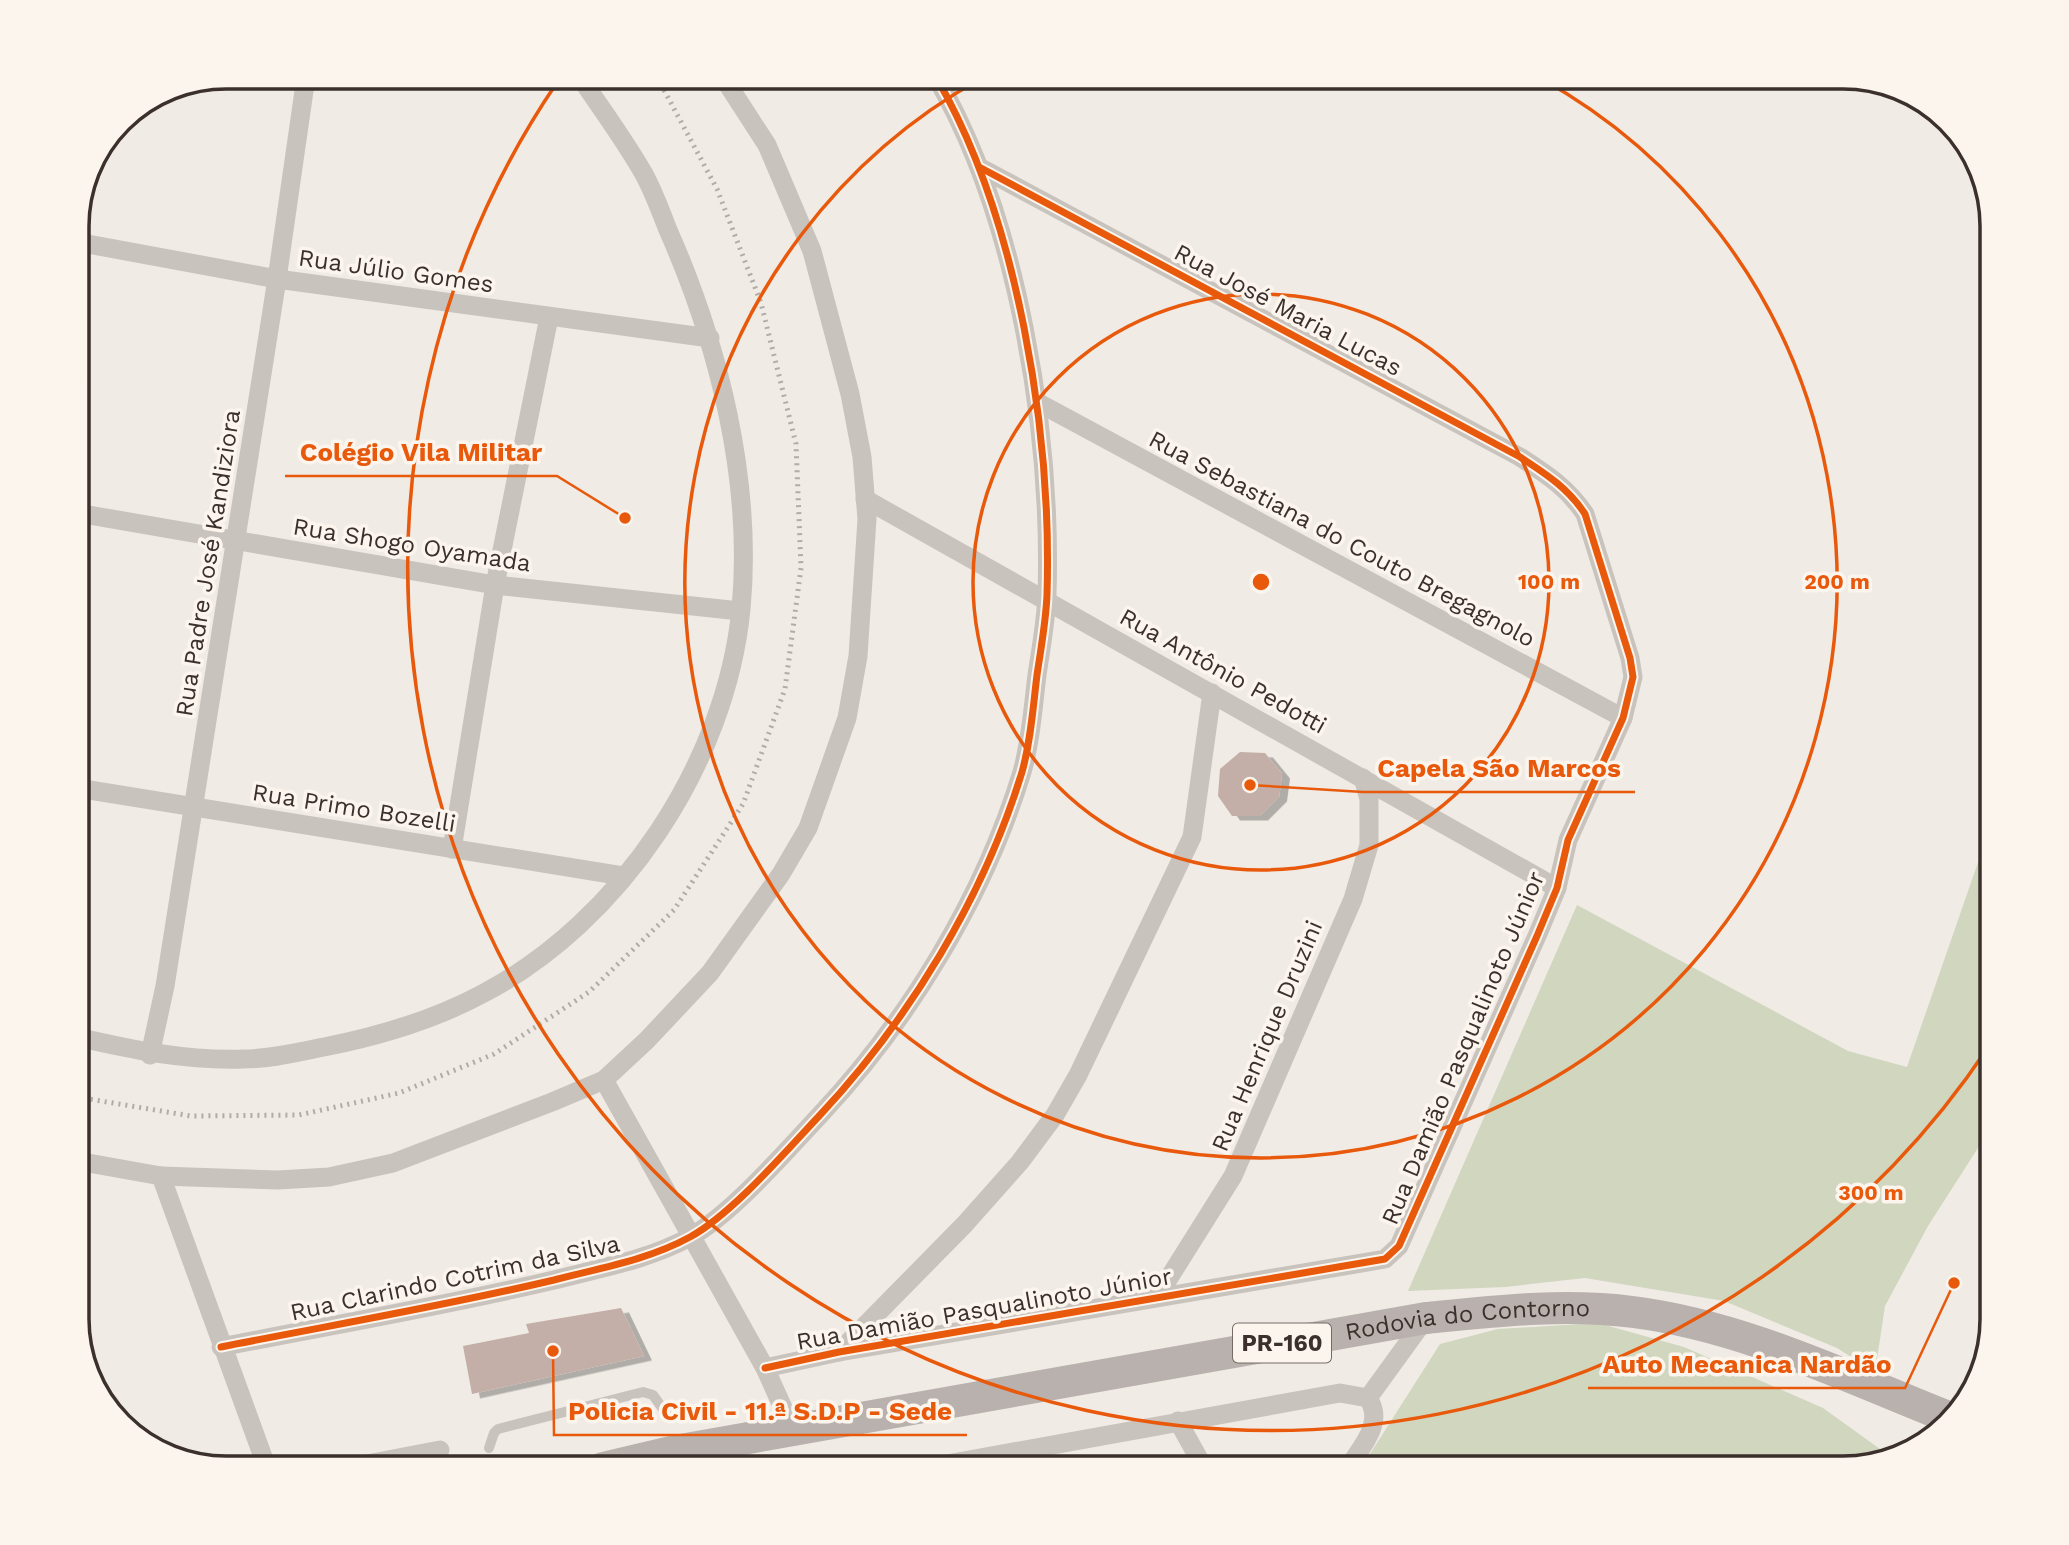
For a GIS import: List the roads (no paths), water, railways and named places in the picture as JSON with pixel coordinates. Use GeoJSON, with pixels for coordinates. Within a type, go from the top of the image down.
{"type":"FeatureCollection","features":[{"type":"Feature","properties":{"kind":"main road","name":"Rodovia do Contorno"},"geometry":{"type":"LineString","coordinates":[[654,1456],[1426,1318],[1549,1306],[1634,1312],[1730,1334],[1941,1414]]}},
{"type":"Feature","properties":{"kind":"street","name":"Rua Padre José Kandiziora"},"geometry":{"type":"LineString","coordinates":[[150,1055],[165,986],[194,806],[278,279],[304,89]]}},
{"type":"Feature","properties":{"kind":"street"},"geometry":{"type":"LineString","coordinates":[[90,1040],[150,1055],[246,1059],[365,1039],[436,1016],[487,992],[547,952],[598,905],[623,876],[674,804],[704,746],[725,687],[740,611],[743,561],[738,486],[720,375],[690,278],[645,177],[588,89]]}},
{"type":"Feature","properties":{"kind":"street"},"geometry":{"type":"LineString","coordinates":[[90,1163],[161,1176],[278,1180],[329,1177],[393,1163],[604,1080],[647,1040],[710,973],[761,905],[808,828],[830,776],[850,706],[858,656],[864,586],[865,499],[862,457],[850,394],[812,251],[767,145],[731,89]]}},
{"type":"Feature","properties":{"kind":"street","name":"Rua Clarindo Cotrim da Silva"},"geometry":{"type":"LineString","coordinates":[[221,1347],[509,1290],[651,1255],[694,1235],[771,1168],[864,1067],[917,994],[988,858],[1014,796],[1030,733],[1047,601],[1047,556],[1037,402],[1014,286],[981,168],[942,89]]}},
{"type":"Feature","properties":{"kind":"street","name":"Rua José Maria Lucas"},"geometry":{"type":"LineString","coordinates":[[981,168],[1520,457],[1572,495]]}},
{"type":"Feature","properties":{"kind":"street","name":"Rua Júlio Gomes"},"geometry":{"type":"LineString","coordinates":[[90,244],[278,279],[710,338]]}},
{"type":"Feature","properties":{"kind":"street"},"geometry":{"type":"LineString","coordinates":[[452,849],[495,585],[549,317]]}},
{"type":"Feature","properties":{"kind":"street","name":"Rua Sebastiana do Couto Bregagnolo"},"geometry":{"type":"LineString","coordinates":[[1037,402],[1623,718]]}},
{"type":"Feature","properties":{"kind":"street","name":"Rua Damião Pasqualinoto Júnior"},"geometry":{"type":"LineString","coordinates":[[765,1368],[839,1352],[1385,1259],[1399,1246],[1557,888],[1567,840],[1623,718],[1633,677],[1630,658],[1593,533],[1572,495]]}},
{"type":"Feature","properties":{"kind":"street","name":"Rua Antônio Pedotti"},"geometry":{"type":"LineString","coordinates":[[865,499],[1557,888]]}},
{"type":"Feature","properties":{"kind":"street","name":"Rua Shogo Oyamada"},"geometry":{"type":"LineString","coordinates":[[90,515],[495,585],[740,611]]}},
{"type":"Feature","properties":{"kind":"street"},"geometry":{"type":"LineString","coordinates":[[839,1352],[964,1225],[1020,1162],[1055,1115],[1078,1075],[1192,837],[1212,693]]}},
{"type":"Feature","properties":{"kind":"street","name":"Rua Henrique Druzini"},"geometry":{"type":"LineString","coordinates":[[1157,1297],[1233,1176],[1353,899],[1369,845],[1369,799],[1363,778]]}},
{"type":"Feature","properties":{"kind":"street","name":"Rua Primo Bozelli"},"geometry":{"type":"LineString","coordinates":[[90,790],[623,876]]}},
{"type":"Feature","properties":{"kind":"street"},"geometry":{"type":"LineString","coordinates":[[604,1080],[694,1235],[765,1368],[793,1430]]}},
{"type":"Feature","properties":{"kind":"street"},"geometry":{"type":"LineString","coordinates":[[161,1176],[262,1456]]}},
{"type":"Feature","properties":{"kind":"street"},"geometry":{"type":"LineString","coordinates":[[1368,1398],[1426,1318]]}},
{"type":"Feature","properties":{"kind":"street"},"geometry":{"type":"LineString","coordinates":[[1028,1456],[1178,1421],[1340,1394],[1368,1398],[1373,1405],[1374,1424],[1355,1456]]}},
{"type":"Feature","properties":{"kind":"street"},"geometry":{"type":"LineString","coordinates":[[1178,1421],[1197,1456]]}},
{"type":"Feature","properties":{"kind":"street"},"geometry":{"type":"LineString","coordinates":[[409,1456],[440,1450]]}},
{"type":"Feature","properties":{"kind":"lane"},"geometry":{"type":"LineString","coordinates":[[489,1448],[498,1429],[643,1392],[653,1395],[668,1416]]}},
{"type":"Feature","properties":{"kind":"railway"},"geometry":{"type":"LineString","coordinates":[[90,1099],[191,1116],[299,1115],[399,1093],[494,1054],[589,992],[674,910],[743,804],[785,689],[801,568],[796,444],[761,303],[717,189],[663,89]]}},
{"type":"Feature","properties":{"kind":"place","name":"Colégio Vila Militar"},"geometry":{"type":"Point","coordinates":[625,518]}},
{"type":"Feature","properties":{"kind":"place","name":"Capela São Marcos"},"geometry":{"type":"Point","coordinates":[1250,785]}},
{"type":"Feature","properties":{"kind":"place","name":"Auto Mecanica Nardão"},"geometry":{"type":"Point","coordinates":[1954,1283]}},
{"type":"Feature","properties":{"kind":"place","name":"Policia Civil - 11.ª S.D.P - Sede"},"geometry":{"type":"Point","coordinates":[553,1351]}}]}
